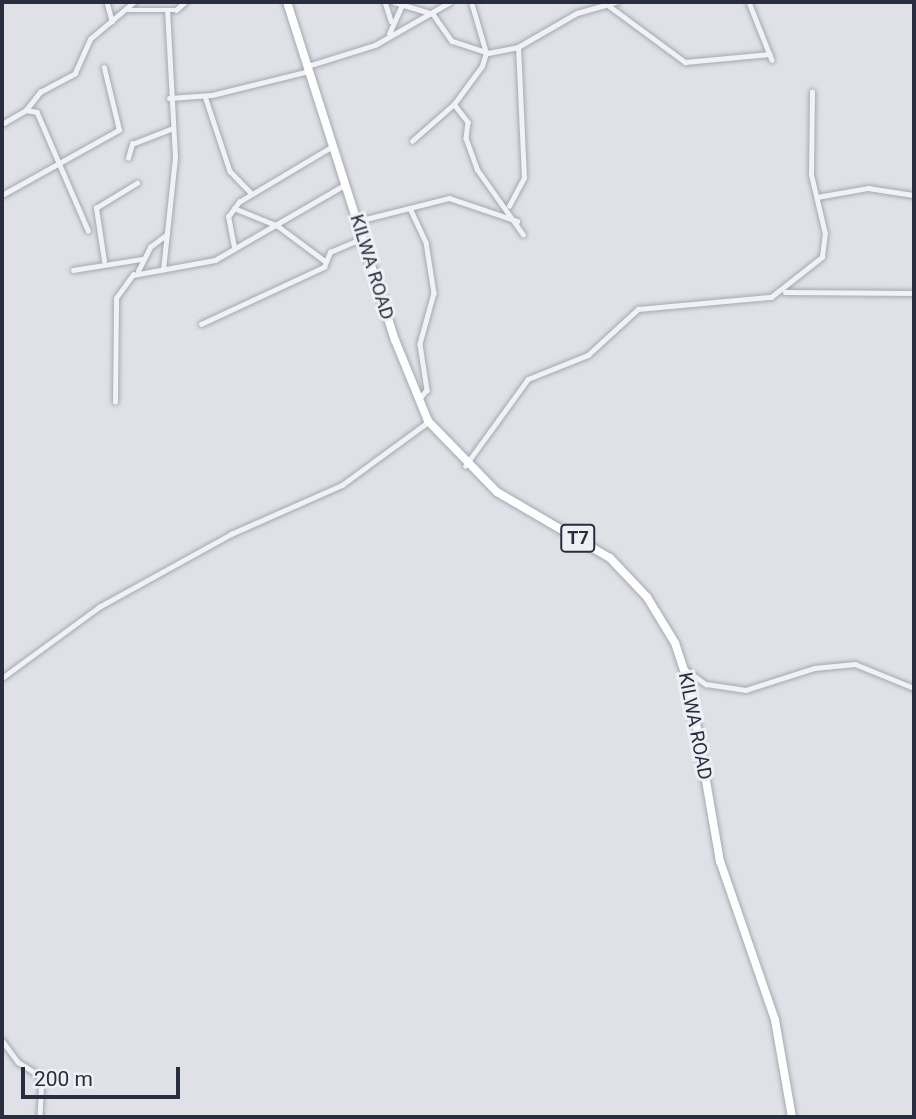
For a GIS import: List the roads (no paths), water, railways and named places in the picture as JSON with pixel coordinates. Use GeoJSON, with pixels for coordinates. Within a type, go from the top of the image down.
{"type":"FeatureCollection","features":[{"type":"Feature","properties":{"kind":"highway","name":"KILWA ROAD"},"geometry":{"type":"LineString","coordinates":[[287,2],[418,400],[428,421],[465,466],[502,496],[610,558],[665,623],[685,668],[718,854],[775,1020],[792,1117]]}},
{"type":"Feature","properties":{"kind":"street"},"geometry":{"type":"LineString","coordinates":[[107,2],[113,21]]}},
{"type":"Feature","properties":{"kind":"street"},"geometry":{"type":"LineString","coordinates":[[2,124],[26,110],[40,92],[75,73],[90,39],[134,2]]}},
{"type":"Feature","properties":{"kind":"street"},"geometry":{"type":"LineString","coordinates":[[127,10],[167,10],[185,2]]}},
{"type":"Feature","properties":{"kind":"street"},"geometry":{"type":"LineString","coordinates":[[385,2],[392,22]]}},
{"type":"Feature","properties":{"kind":"street"},"geometry":{"type":"LineString","coordinates":[[394,2],[429,12],[452,41],[486,53],[518,47],[577,13],[616,2]]}},
{"type":"Feature","properties":{"kind":"street"},"geometry":{"type":"LineString","coordinates":[[169,99],[205,96],[309,69],[389,35],[450,2]]}},
{"type":"Feature","properties":{"kind":"street"},"geometry":{"type":"LineString","coordinates":[[412,141],[454,104],[486,53],[471,2]]}},
{"type":"Feature","properties":{"kind":"street"},"geometry":{"type":"LineString","coordinates":[[749,2],[772,60]]}},
{"type":"Feature","properties":{"kind":"street"},"geometry":{"type":"LineString","coordinates":[[607,4],[685,62],[770,54]]}},
{"type":"Feature","properties":{"kind":"street"},"geometry":{"type":"LineString","coordinates":[[389,35],[392,22],[402,5]]}},
{"type":"Feature","properties":{"kind":"street"},"geometry":{"type":"LineString","coordinates":[[163,270],[173,127],[169,99],[167,10]]}},
{"type":"Feature","properties":{"kind":"street"},"geometry":{"type":"LineString","coordinates":[[509,206],[524,178],[518,47]]}},
{"type":"Feature","properties":{"kind":"street"},"geometry":{"type":"LineString","coordinates":[[2,194],[119,130],[104,68]]}},
{"type":"Feature","properties":{"kind":"street"},"geometry":{"type":"LineString","coordinates":[[784,292],[825,253],[817,197],[812,92]]}},
{"type":"Feature","properties":{"kind":"street"},"geometry":{"type":"LineString","coordinates":[[205,96],[230,171],[250,192]]}},
{"type":"Feature","properties":{"kind":"street"},"geometry":{"type":"LineString","coordinates":[[454,104],[468,122],[466,138],[477,169],[509,206],[523,234]]}},
{"type":"Feature","properties":{"kind":"street"},"geometry":{"type":"LineString","coordinates":[[26,110],[41,116],[64,161],[88,230]]}},
{"type":"Feature","properties":{"kind":"street"},"geometry":{"type":"LineString","coordinates":[[128,158],[132,144],[173,127]]}},
{"type":"Feature","properties":{"kind":"street"},"geometry":{"type":"LineString","coordinates":[[234,247],[228,217],[234,208],[250,192],[334,145]]}},
{"type":"Feature","properties":{"kind":"street"},"geometry":{"type":"LineString","coordinates":[[104,261],[96,208],[136,183]]}},
{"type":"Feature","properties":{"kind":"street"},"geometry":{"type":"LineString","coordinates":[[138,271],[163,270],[211,261],[278,226],[346,184]]}},
{"type":"Feature","properties":{"kind":"street"},"geometry":{"type":"LineString","coordinates":[[817,197],[868,188],[914,195]]}},
{"type":"Feature","properties":{"kind":"street"},"geometry":{"type":"LineString","coordinates":[[358,221],[458,199],[517,221]]}},
{"type":"Feature","properties":{"kind":"street"},"geometry":{"type":"LineString","coordinates":[[234,208],[278,226],[326,261]]}},
{"type":"Feature","properties":{"kind":"street"},"geometry":{"type":"LineString","coordinates":[[410,208],[426,242],[434,293],[420,344],[427,390],[418,400]]}},
{"type":"Feature","properties":{"kind":"street"},"geometry":{"type":"LineString","coordinates":[[115,402],[116,298],[138,271],[142,259],[167,233]]}},
{"type":"Feature","properties":{"kind":"street"},"geometry":{"type":"LineString","coordinates":[[201,324],[239,311],[326,261],[335,249],[364,238]]}},
{"type":"Feature","properties":{"kind":"street"},"geometry":{"type":"LineString","coordinates":[[74,270],[104,261],[142,259]]}},
{"type":"Feature","properties":{"kind":"street"},"geometry":{"type":"LineString","coordinates":[[465,466],[528,379],[588,355],[638,309],[723,305],[784,292],[914,293]]}},
{"type":"Feature","properties":{"kind":"street"},"geometry":{"type":"LineString","coordinates":[[2,678],[99,607],[231,534],[342,485],[428,421]]}},
{"type":"Feature","properties":{"kind":"street"},"geometry":{"type":"LineString","coordinates":[[685,668],[706,684],[746,690],[814,668],[854,664],[914,688]]}},
{"type":"Feature","properties":{"kind":"street"},"geometry":{"type":"LineString","coordinates":[[2,1040],[19,1063],[41,1076],[40,1117]]}}]}
